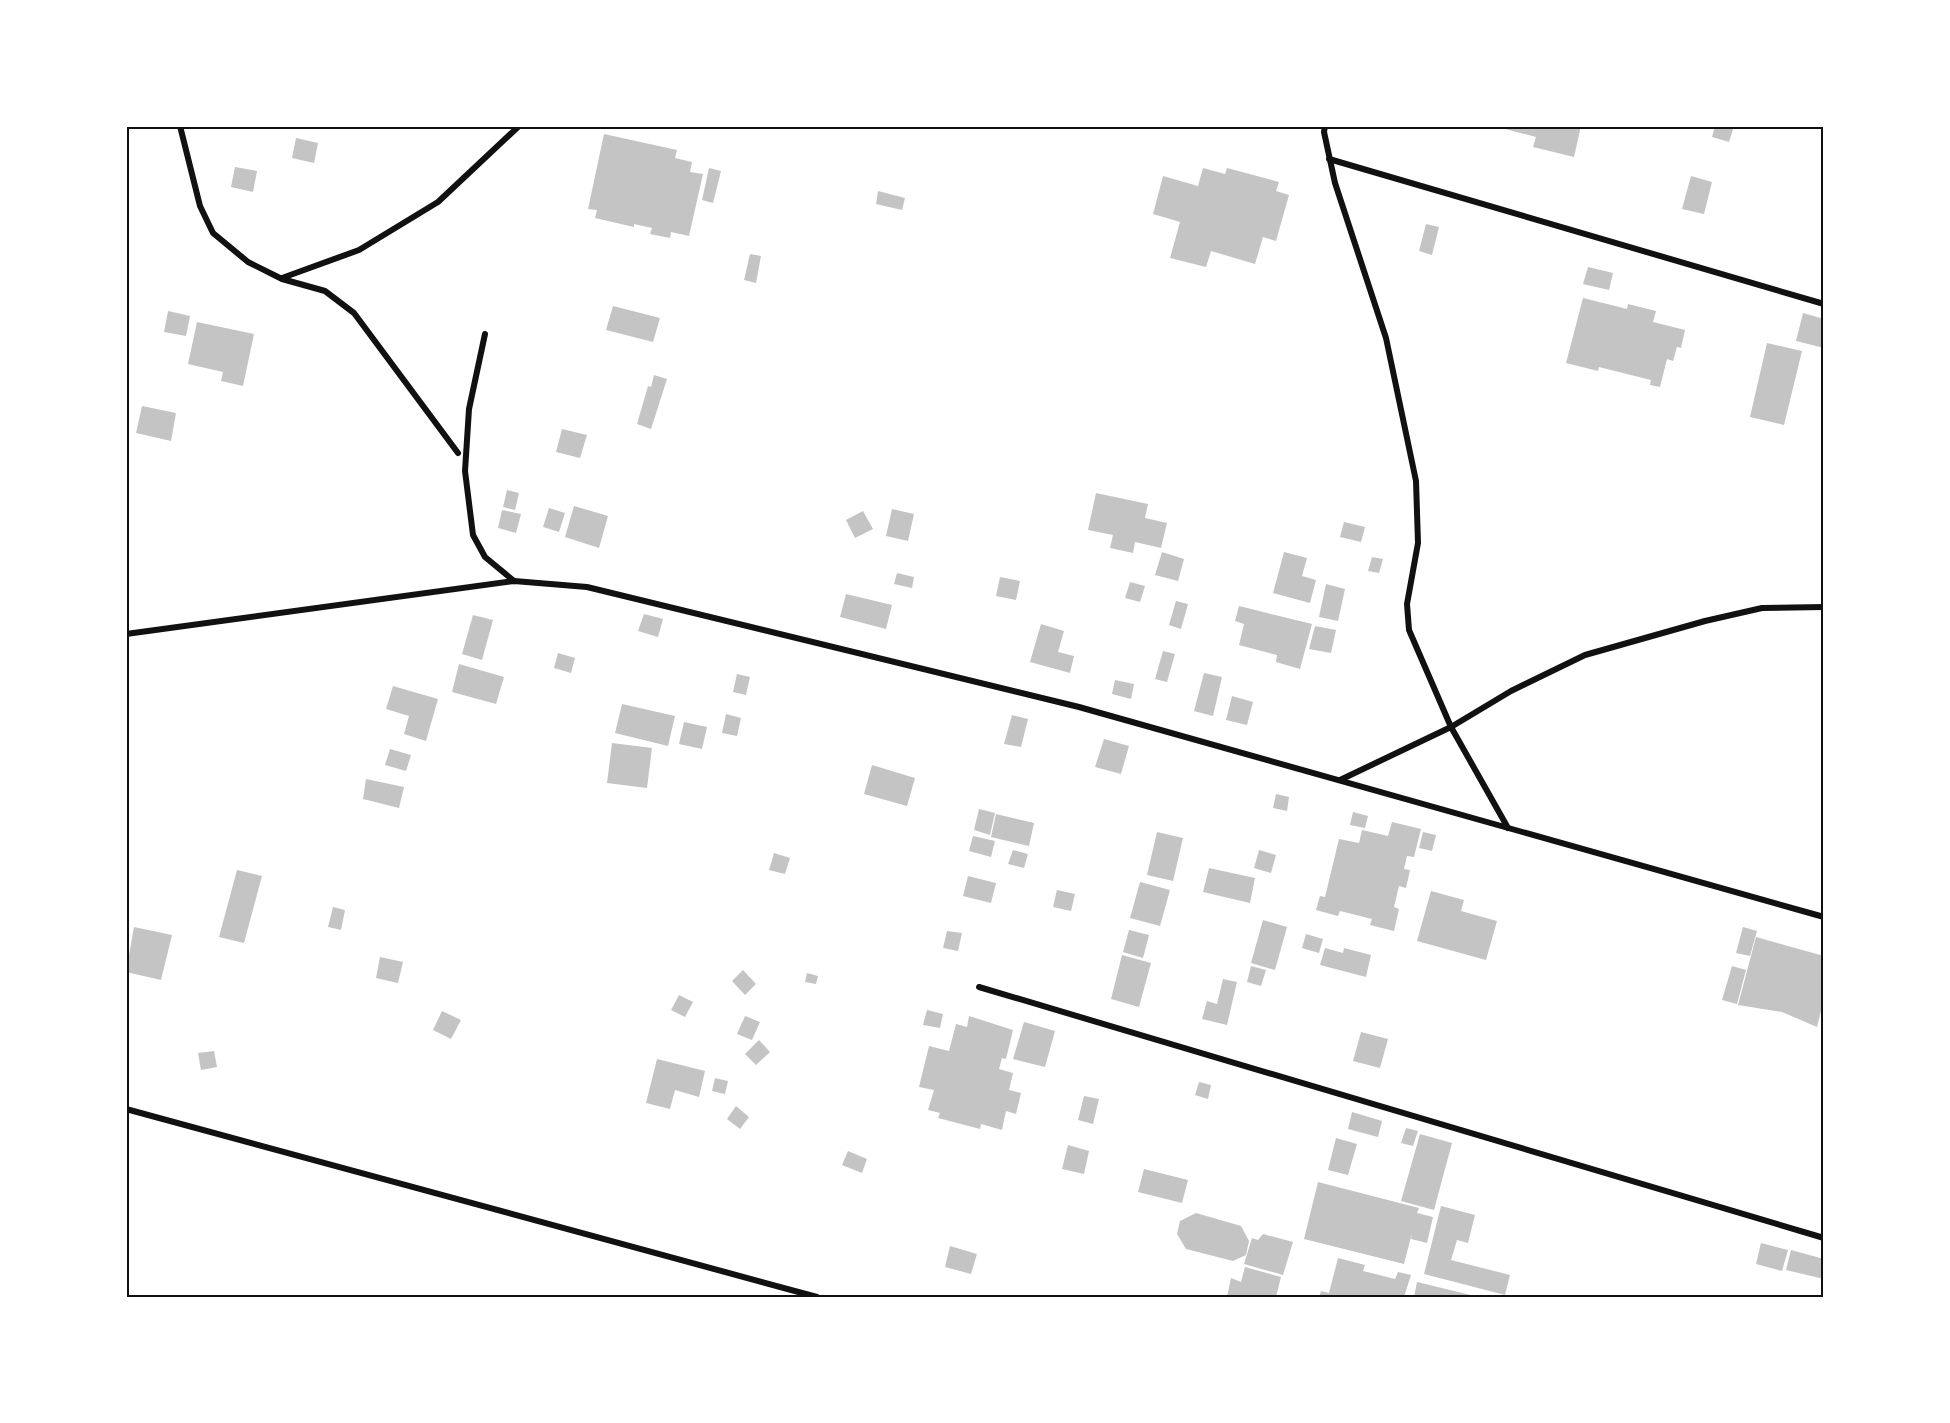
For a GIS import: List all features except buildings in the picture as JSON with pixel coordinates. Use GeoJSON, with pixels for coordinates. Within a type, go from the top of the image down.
{"type":"FeatureCollection","features":[{"type":"Feature","properties":{"kind":"street"},"geometry":{"type":"LineString","coordinates":[[180,126],[200,206],[213,233],[248,262],[282,279],[326,291],[354,313],[458,453]]}},
{"type":"Feature","properties":{"kind":"street"},"geometry":{"type":"LineString","coordinates":[[1325,126],[1329,159],[1386,338],[1416,481],[1418,543],[1407,604],[1407,622],[1451,727],[1508,828]]}},
{"type":"Feature","properties":{"kind":"street"},"geometry":{"type":"LineString","coordinates":[[282,279],[359,250],[438,201],[516,127]]}},
{"type":"Feature","properties":{"kind":"street"},"geometry":{"type":"LineString","coordinates":[[1329,159],[1824,304]]}},
{"type":"Feature","properties":{"kind":"street"},"geometry":{"type":"LineString","coordinates":[[485,334],[469,410],[465,471],[473,535],[485,557],[514,581]]}},
{"type":"Feature","properties":{"kind":"street"},"geometry":{"type":"LineString","coordinates":[[126,634],[514,581],[587,587],[1079,707],[1824,917]]}},
{"type":"Feature","properties":{"kind":"street"},"geometry":{"type":"LineString","coordinates":[[1340,781],[1451,727],[1511,691],[1585,655],[1705,621],[1762,608],[1824,608]]}},
{"type":"Feature","properties":{"kind":"street"},"geometry":{"type":"LineString","coordinates":[[979,987],[1824,1238]]}},
{"type":"Feature","properties":{"kind":"street"},"geometry":{"type":"LineString","coordinates":[[126,1109],[817,1297]]}}]}
